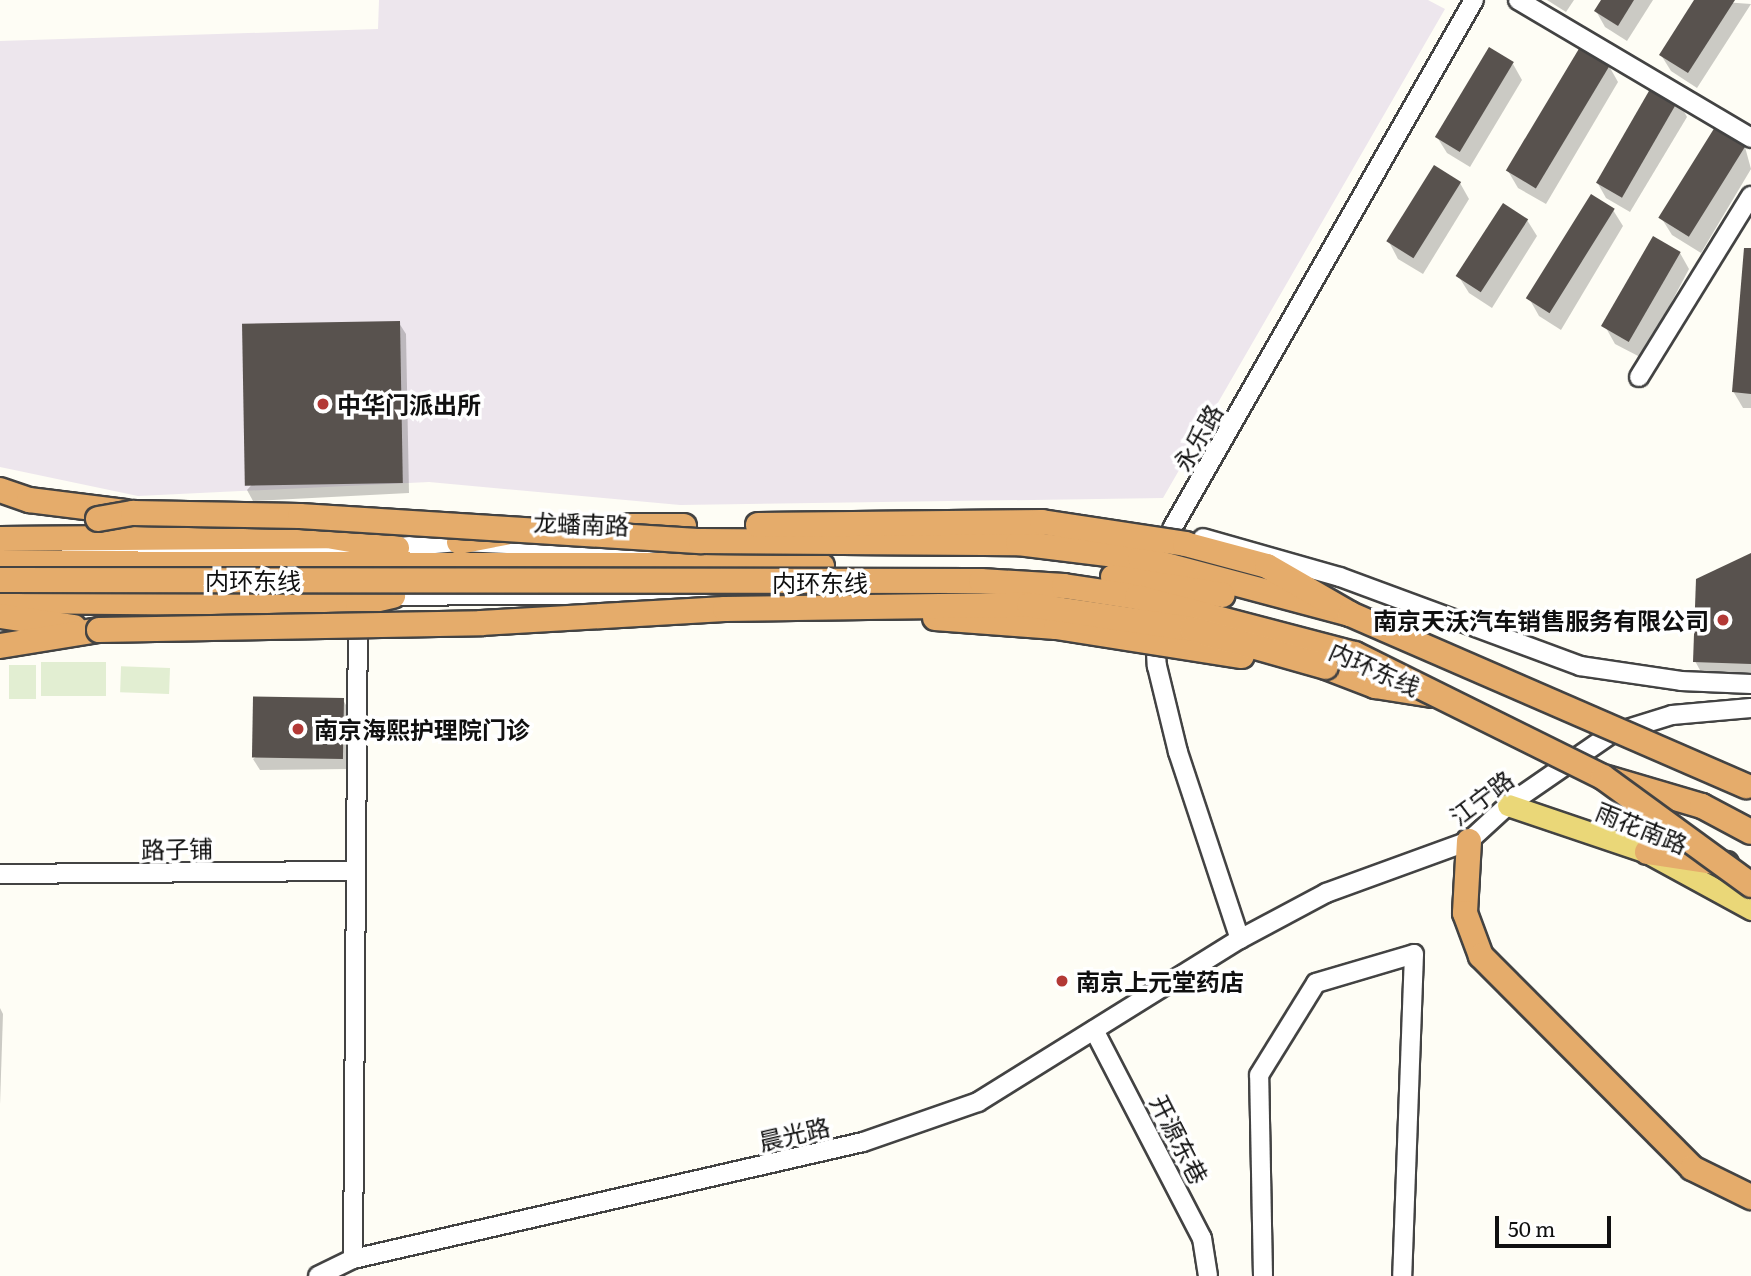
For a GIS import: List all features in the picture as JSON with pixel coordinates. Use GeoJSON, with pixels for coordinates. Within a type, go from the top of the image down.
{"type":"FeatureCollection","features":[{"type":"Feature","properties":{"kind":"highway"},"geometry":{"type":"LineString","coordinates":[[0,490],[29,500],[133,513],[426,521],[701,541],[1018,542],[1140,558],[1350,614]]}},
{"type":"Feature","properties":{"kind":"highway"},"geometry":{"type":"LineString","coordinates":[[0,538],[133,513]]}},
{"type":"Feature","properties":{"kind":"highway"},"geometry":{"type":"LineString","coordinates":[[459,542],[532,527],[1042,522],[1185,544],[1267,566],[1350,614]]}},
{"type":"Feature","properties":{"kind":"highway"},"geometry":{"type":"LineString","coordinates":[[0,538],[327,536],[397,548]]}},
{"type":"Feature","properties":{"kind":"highway","name":"内环东线"},"geometry":{"type":"LineString","coordinates":[[0,564],[822,566],[1073,572],[1350,614],[1749,788]]}},
{"type":"Feature","properties":{"kind":"highway","name":"内环东线"},"geometry":{"type":"LineString","coordinates":[[0,580],[981,581],[1064,586],[1137,597],[1343,651],[1603,777]]}},
{"type":"Feature","properties":{"kind":"highway"},"geometry":{"type":"LineString","coordinates":[[0,601],[358,604],[393,596]]}},
{"type":"Feature","properties":{"kind":"highway"},"geometry":{"type":"LineString","coordinates":[[804,596],[897,615],[1056,627],[1326,667]]}},
{"type":"Feature","properties":{"kind":"highway"},"geometry":{"type":"LineString","coordinates":[[0,646],[99,630],[481,623],[725,609],[1028,605],[1192,629],[1326,667],[1375,686],[1437,696]]}},
{"type":"Feature","properties":{"kind":"highway"},"geometry":{"type":"LineString","coordinates":[[0,616],[99,630]]}},
{"type":"Feature","properties":{"kind":"highway"},"geometry":{"type":"LineString","coordinates":[[1603,777],[1702,806],[1751,832]]}},
{"type":"Feature","properties":{"kind":"highway"},"geometry":{"type":"LineString","coordinates":[[1603,777],[1751,885]]}},
{"type":"Feature","properties":{"kind":"highway"},"geometry":{"type":"LineString","coordinates":[[1469,841],[1465,913],[1481,956],[1692,1168],[1751,1197]]}},
{"type":"Feature","properties":{"kind":"highway"},"geometry":{"type":"LineString","coordinates":[[1647,852],[1733,865],[1751,872]]}},
{"type":"Feature","properties":{"kind":"main road","name":"雨花南路"},"geometry":{"type":"LineString","coordinates":[[1508,805],[1647,852],[1751,909]]}},
{"type":"Feature","properties":{"kind":"street","name":"永乐路"},"geometry":{"type":"LineString","coordinates":[[1240,939],[1178,752],[1157,666],[1154,611],[1158,572],[1173,527],[1474,0]]}},
{"type":"Feature","properties":{"kind":"street"},"geometry":{"type":"LineString","coordinates":[[1518,0],[1751,138]]}},
{"type":"Feature","properties":{"kind":"street"},"geometry":{"type":"LineString","coordinates":[[1639,377],[1751,196]]}},
{"type":"Feature","properties":{"kind":"street"},"geometry":{"type":"LineString","coordinates":[[1042,522],[1145,528],[1239,545],[1340,577],[1580,666],[1681,681],[1751,684]]}},
{"type":"Feature","properties":{"kind":"street","name":"龙蟠南路"},"geometry":{"type":"LineString","coordinates":[[0,552],[397,548],[459,542],[673,552],[1030,554],[1158,572]]}},
{"type":"Feature","properties":{"kind":"street"},"geometry":{"type":"LineString","coordinates":[[0,590],[393,596],[804,596],[964,592],[1030,595],[1154,611]]}},
{"type":"Feature","properties":{"kind":"street"},"geometry":{"type":"LineString","coordinates":[[353,1259],[358,604]]}},
{"type":"Feature","properties":{"kind":"street","name":"江宁路"},"geometry":{"type":"LineString","coordinates":[[1240,939],[1326,893],[1469,841],[1508,805],[1611,734],[1672,715],[1751,708]]}},
{"type":"Feature","properties":{"kind":"street","name":"路子铺"},"geometry":{"type":"LineString","coordinates":[[0,874],[354,871]]}},
{"type":"Feature","properties":{"kind":"street","name":"晨光路"},"geometry":{"type":"LineString","coordinates":[[318,1276],[353,1259],[863,1142],[978,1102],[1240,939]]}},
{"type":"Feature","properties":{"kind":"street"},"geometry":{"type":"LineString","coordinates":[[1263,1276],[1259,1075],[1316,983],[1414,954],[1402,1276]]}},
{"type":"Feature","properties":{"kind":"street","name":"开源东巷"},"geometry":{"type":"LineString","coordinates":[[1094,1030],[1202,1238],[1208,1276]]}},
{"type":"Feature","properties":{"kind":"shaded area"},"geometry":{"type":"Polygon","coordinates":[[[379,0],[1428,0],[1445,9],[1163,498],[680,505],[429,482],[138,496],[0,467],[0,41],[378,29],[379,0]]]}},
{"type":"Feature","properties":{"kind":"green space"},"geometry":{"type":"Polygon","coordinates":[[[41,662],[106,662],[106,696],[41,696],[41,662]]]}},
{"type":"Feature","properties":{"kind":"green space"},"geometry":{"type":"Polygon","coordinates":[[[9,665],[36,665],[36,699],[9,699],[9,665]]]}},
{"type":"Feature","properties":{"kind":"green space"},"geometry":{"type":"Polygon","coordinates":[[[121,666],[170,668],[169,694],[120,692],[121,666]]]}},
{"type":"Feature","properties":{"kind":"building"},"geometry":{"type":"Polygon","coordinates":[[[1601,0],[1634,0],[1618,26],[1594,11],[1601,0]]]}},
{"type":"Feature","properties":{"kind":"building"},"geometry":{"type":"Polygon","coordinates":[[[1694,0],[1735,0],[1688,73],[1659,55],[1694,0]]]}},
{"type":"Feature","properties":{"kind":"building"},"geometry":{"type":"Polygon","coordinates":[[[1489,47],[1514,62],[1460,152],[1435,137],[1489,47]]]}},
{"type":"Feature","properties":{"kind":"building"},"geometry":{"type":"Polygon","coordinates":[[[1580,47],[1610,65],[1536,188],[1506,170],[1580,47]]]}},
{"type":"Feature","properties":{"kind":"building"},"geometry":{"type":"Polygon","coordinates":[[[1653,84],[1679,99],[1622,198],[1596,183],[1653,84]]]}},
{"type":"Feature","properties":{"kind":"building"},"geometry":{"type":"Polygon","coordinates":[[[1715,127],[1746,146],[1689,237],[1658,218],[1715,127]]]}},
{"type":"Feature","properties":{"kind":"building"},"geometry":{"type":"Polygon","coordinates":[[[1434,165],[1461,182],[1413,258],[1386,241],[1434,165]]]}},
{"type":"Feature","properties":{"kind":"building"},"geometry":{"type":"Polygon","coordinates":[[[1591,194],[1615,209],[1550,313],[1526,298],[1591,194]]]}},
{"type":"Feature","properties":{"kind":"building"},"geometry":{"type":"Polygon","coordinates":[[[1503,203],[1528,219],[1481,292],[1456,276],[1503,203]]]}},
{"type":"Feature","properties":{"kind":"building"},"geometry":{"type":"Polygon","coordinates":[[[1653,236],[1681,252],[1629,342],[1601,326],[1653,236]]]}},
{"type":"Feature","properties":{"kind":"building"},"geometry":{"type":"Polygon","coordinates":[[[1744,248],[1751,248],[1751,394],[1732,392],[1744,248]]]}},
{"type":"Feature","properties":{"kind":"building","name":"中华门派出所"},"geometry":{"type":"Polygon","coordinates":[[[400,321],[403,483],[245,486],[242,324],[400,321]]]}},
{"type":"Feature","properties":{"kind":"building","name":"南京天沃汽车销售服务有限公司"},"geometry":{"type":"Polygon","coordinates":[[[1751,553],[1751,664],[1693,662],[1696,579],[1751,553]]]}},
{"type":"Feature","properties":{"kind":"building","name":"南京海熙护理院门诊"},"geometry":{"type":"Polygon","coordinates":[[[253,696],[344,698],[343,759],[252,757],[253,696]]]}},
{"type":"Feature","properties":{"kind":"place","name":"中华门派出所"},"geometry":{"type":"Point","coordinates":[323,404]}},
{"type":"Feature","properties":{"kind":"place","name":"南京天沃汽车销售服务有限公司"},"geometry":{"type":"Point","coordinates":[1723,620]}},
{"type":"Feature","properties":{"kind":"place","name":"南京海熙护理院门诊"},"geometry":{"type":"Point","coordinates":[298,729]}},
{"type":"Feature","properties":{"kind":"place","name":"南京上元堂药店"},"geometry":{"type":"Point","coordinates":[1062,981]}}]}
